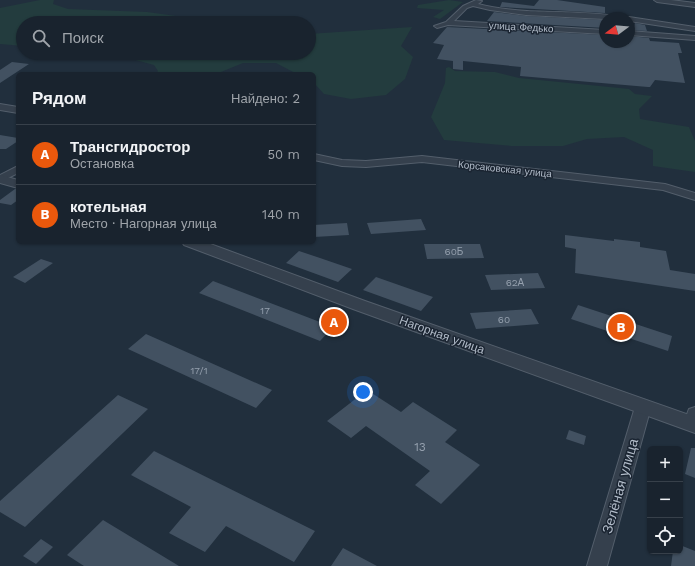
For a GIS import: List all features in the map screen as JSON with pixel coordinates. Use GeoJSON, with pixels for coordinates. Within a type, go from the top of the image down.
{"type":"FeatureCollection","features":[{"type":"Feature","properties":{"kind":"street"},"geometry":{"type":"LineString","coordinates":[[448,23],[465,7],[480,0]]}},
{"type":"Feature","properties":{"kind":"street"},"geometry":{"type":"LineString","coordinates":[[657,0],[695,5]]}},
{"type":"Feature","properties":{"kind":"street"},"geometry":{"type":"LineString","coordinates":[[472,4],[486,8],[521,12],[577,16],[599,16]]}},
{"type":"Feature","properties":{"kind":"street"},"geometry":{"type":"LineString","coordinates":[[635,20],[695,29]]}},
{"type":"Feature","properties":{"kind":"street","name":"улица Федько"},"geometry":{"type":"LineString","coordinates":[[437,26],[448,23],[599,32]]}},
{"type":"Feature","properties":{"kind":"street"},"geometry":{"type":"LineString","coordinates":[[635,33],[695,38]]}},
{"type":"Feature","properties":{"kind":"street"},"geometry":{"type":"LineString","coordinates":[[0,107],[16,110]]}},
{"type":"Feature","properties":{"kind":"street","name":"Корсаковская улица"},"geometry":{"type":"LineString","coordinates":[[316,157],[342,163],[366,164],[422,159],[658,186],[695,197]]}},
{"type":"Feature","properties":{"kind":"street"},"geometry":{"type":"LineString","coordinates":[[1,179],[16,170]]}},
{"type":"Feature","properties":{"kind":"street"},"geometry":{"type":"LineString","coordinates":[[1,179],[16,183]]}},
{"type":"Feature","properties":{"kind":"street","name":"Нагорная улица"},"geometry":{"type":"LineString","coordinates":[[195,244],[359,306],[643,407],[695,421]]}},
{"type":"Feature","properties":{"kind":"street","name":"Зелёная улица"},"geometry":{"type":"LineString","coordinates":[[597,566],[643,407]]}},
{"type":"Feature","properties":{"kind":"green space"},"geometry":{"type":"Polygon","coordinates":[[[40,0],[54,0],[53,4],[68,9],[147,12],[176,16],[16,16],[16,45],[0,44],[0,8],[40,0]]]}},
{"type":"Feature","properties":{"kind":"green space"},"geometry":{"type":"Polygon","coordinates":[[[449,0],[463,2],[440,19],[433,17],[444,10],[417,8],[418,5],[449,0]]]}},
{"type":"Feature","properties":{"kind":"green space"},"geometry":{"type":"Polygon","coordinates":[[[412,27],[401,46],[413,57],[405,79],[386,95],[351,99],[324,94],[316,85],[316,72],[293,72],[276,63],[243,63],[221,72],[157,72],[154,65],[136,60],[316,60],[316,34],[412,27]]]}},
{"type":"Feature","properties":{"kind":"green space"},"geometry":{"type":"Polygon","coordinates":[[[449,67],[455,71],[495,72],[519,78],[629,89],[635,94],[652,96],[639,109],[640,119],[689,127],[695,141],[695,172],[653,166],[653,150],[624,137],[587,139],[563,146],[512,146],[444,140],[431,117],[445,83],[446,68],[449,67]]]}},
{"type":"Feature","properties":{"kind":"building"},"geometry":{"type":"Polygon","coordinates":[[[539,0],[557,0],[605,7],[605,12],[500,7],[502,2],[534,6],[539,0]]]}},
{"type":"Feature","properties":{"kind":"building"},"geometry":{"type":"Polygon","coordinates":[[[494,12],[526,16],[599,20],[599,28],[487,21],[494,12]]]}},
{"type":"Feature","properties":{"kind":"building"},"geometry":{"type":"Polygon","coordinates":[[[635,23],[645,25],[647,31],[635,30],[635,23]]]}},
{"type":"Feature","properties":{"kind":"building"},"geometry":{"type":"Polygon","coordinates":[[[447,27],[599,35],[599,48],[635,48],[635,37],[649,38],[650,41],[679,43],[682,53],[678,53],[685,83],[655,80],[650,87],[648,87],[520,76],[521,67],[463,61],[463,70],[453,69],[453,61],[437,59],[444,45],[433,43],[447,27]]]}},
{"type":"Feature","properties":{"kind":"building"},"geometry":{"type":"Polygon","coordinates":[[[12,62],[29,64],[0,83],[0,70],[12,62]]]}},
{"type":"Feature","properties":{"kind":"building"},"geometry":{"type":"Polygon","coordinates":[[[0,135],[16,138],[16,142],[6,149],[0,149],[0,135]]]}},
{"type":"Feature","properties":{"kind":"building"},"geometry":{"type":"Polygon","coordinates":[[[16,189],[16,201],[11,205],[0,203],[0,200],[16,189]]]}},
{"type":"Feature","properties":{"kind":"building"},"geometry":{"type":"Polygon","coordinates":[[[421,219],[426,230],[371,234],[367,223],[421,219]]]}},
{"type":"Feature","properties":{"kind":"building"},"geometry":{"type":"Polygon","coordinates":[[[347,223],[349,235],[316,237],[316,225],[347,223]]]}},
{"type":"Feature","properties":{"kind":"building"},"geometry":{"type":"Polygon","coordinates":[[[565,235],[614,241],[614,239],[640,242],[640,247],[666,251],[670,270],[695,274],[695,291],[575,273],[576,249],[565,247],[565,235]]]}},
{"type":"Feature","properties":{"kind":"building"},"geometry":{"type":"Polygon","coordinates":[[[424,244],[480,244],[484,258],[427,259],[424,244]]]}},
{"type":"Feature","properties":{"kind":"building"},"geometry":{"type":"Polygon","coordinates":[[[299,251],[352,269],[338,282],[286,263],[299,251]]]}},
{"type":"Feature","properties":{"kind":"building"},"geometry":{"type":"Polygon","coordinates":[[[41,259],[53,263],[25,283],[13,277],[41,259]]]}},
{"type":"Feature","properties":{"kind":"building"},"geometry":{"type":"Polygon","coordinates":[[[538,273],[545,288],[491,290],[485,275],[538,273]]]}},
{"type":"Feature","properties":{"kind":"building"},"geometry":{"type":"Polygon","coordinates":[[[376,277],[433,297],[421,311],[363,290],[376,277]]]}},
{"type":"Feature","properties":{"kind":"building"},"geometry":{"type":"Polygon","coordinates":[[[213,281],[333,327],[320,341],[199,293],[213,281]]]}},
{"type":"Feature","properties":{"kind":"building"},"geometry":{"type":"Polygon","coordinates":[[[578,305],[672,336],[668,351],[571,319],[578,305]]]}},
{"type":"Feature","properties":{"kind":"building"},"geometry":{"type":"Polygon","coordinates":[[[531,309],[539,324],[476,329],[470,313],[531,309]]]}},
{"type":"Feature","properties":{"kind":"building"},"geometry":{"type":"Polygon","coordinates":[[[146,334],[272,390],[256,408],[128,349],[146,334]]]}},
{"type":"Feature","properties":{"kind":"building"},"geometry":{"type":"Polygon","coordinates":[[[367,390],[401,412],[413,402],[457,430],[445,442],[480,465],[441,504],[415,485],[430,471],[366,426],[351,438],[327,421],[367,390]]]}},
{"type":"Feature","properties":{"kind":"building"},"geometry":{"type":"Polygon","coordinates":[[[118,395],[148,409],[25,527],[0,512],[0,501],[118,395]]]}},
{"type":"Feature","properties":{"kind":"building"},"geometry":{"type":"Polygon","coordinates":[[[569,430],[586,436],[584,445],[566,439],[569,430]]]}},
{"type":"Feature","properties":{"kind":"building"},"geometry":{"type":"Polygon","coordinates":[[[691,448],[695,448],[695,478],[685,474],[691,448]]]}},
{"type":"Feature","properties":{"kind":"building"},"geometry":{"type":"Polygon","coordinates":[[[154,451],[315,531],[294,562],[226,526],[205,552],[169,533],[191,507],[131,475],[154,451]]]}},
{"type":"Feature","properties":{"kind":"building"},"geometry":{"type":"Polygon","coordinates":[[[103,520],[179,566],[84,566],[67,555],[103,520]]]}},
{"type":"Feature","properties":{"kind":"building"},"geometry":{"type":"Polygon","coordinates":[[[41,539],[53,547],[36,564],[23,556],[41,539]]]}},
{"type":"Feature","properties":{"kind":"building"},"geometry":{"type":"Polygon","coordinates":[[[683,546],[695,551],[695,566],[671,566],[673,554],[683,554],[683,546]]]}},
{"type":"Feature","properties":{"kind":"building"},"geometry":{"type":"Polygon","coordinates":[[[343,548],[377,566],[331,566],[343,548]]]}},
{"type":"Feature","properties":{"kind":"place","name":"Трансгидростор"},"geometry":{"type":"Point","coordinates":[334,322]}},
{"type":"Feature","properties":{"kind":"place","name":"котельная"},"geometry":{"type":"Point","coordinates":[621,327]}}]}
